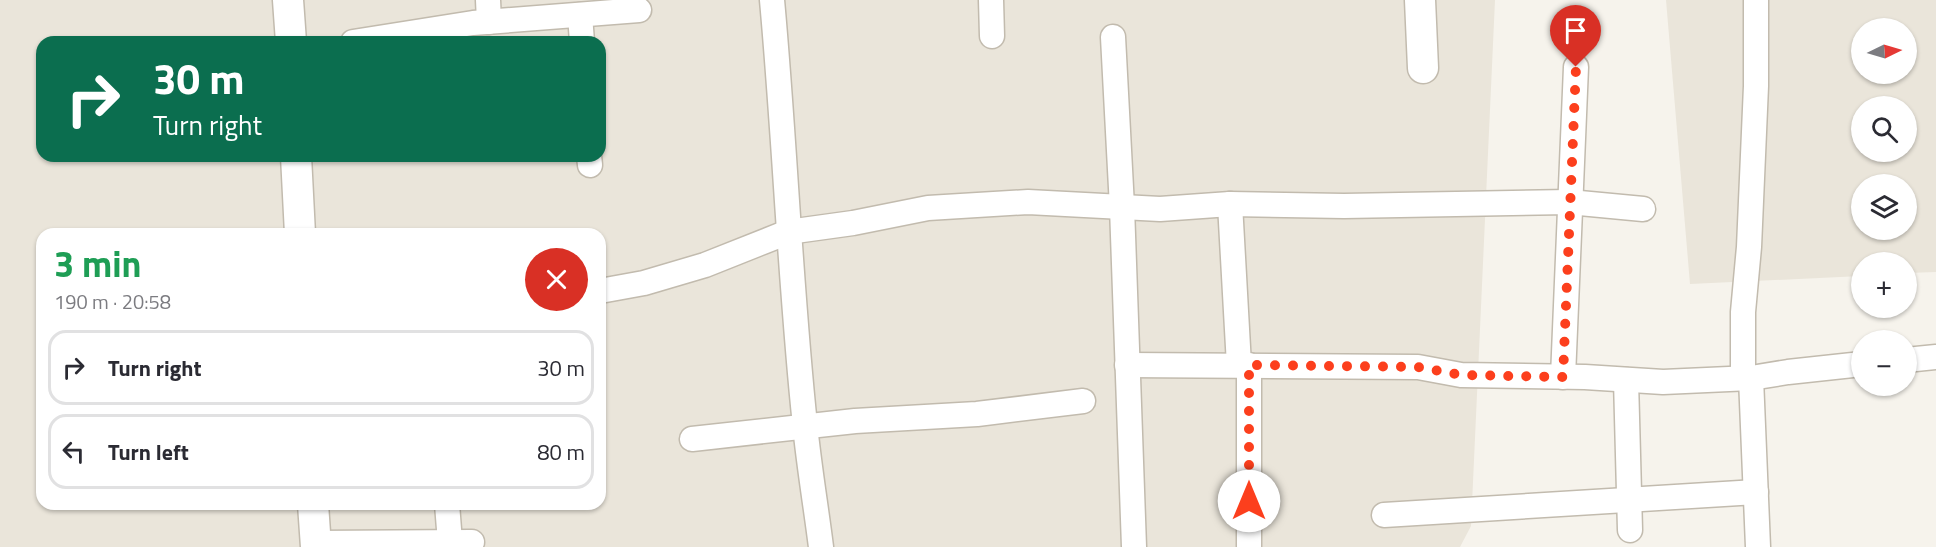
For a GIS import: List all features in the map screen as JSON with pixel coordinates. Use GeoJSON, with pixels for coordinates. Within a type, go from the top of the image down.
{"type":"FeatureCollection","features":[{"type":"Feature","properties":{"kind":"street"},"geometry":{"type":"LineString","coordinates":[[288,0],[291,36]]}},
{"type":"Feature","properties":{"kind":"street"},"geometry":{"type":"LineString","coordinates":[[772,0],[788,232],[805,427],[821,547]]}},
{"type":"Feature","properties":{"kind":"street"},"geometry":{"type":"LineString","coordinates":[[991,0],[992,36]]}},
{"type":"Feature","properties":{"kind":"street"},"geometry":{"type":"LineString","coordinates":[[1420,0],[1423,68]]}},
{"type":"Feature","properties":{"kind":"street"},"geometry":{"type":"LineString","coordinates":[[1756,0],[1756,86],[1749,247],[1743,312],[1758,547]]}},
{"type":"Feature","properties":{"kind":"street"},"geometry":{"type":"LineString","coordinates":[[379,36],[488,11],[580,15],[639,10]]}},
{"type":"Feature","properties":{"kind":"street"},"geometry":{"type":"LineString","coordinates":[[580,15],[582,36]]}},
{"type":"Feature","properties":{"kind":"street"},"geometry":{"type":"LineString","coordinates":[[1113,37],[1122,207],[1134,547]]}},
{"type":"Feature","properties":{"kind":"street"},"geometry":{"type":"LineString","coordinates":[[1563,377],[1576,67]]}},
{"type":"Feature","properties":{"kind":"street"},"geometry":{"type":"LineString","coordinates":[[296,162],[300,228]]}},
{"type":"Feature","properties":{"kind":"street"},"geometry":{"type":"LineString","coordinates":[[606,290],[644,283],[705,265],[788,232],[852,223],[928,208],[1028,202],[1160,209],[1230,204],[1344,206],[1569,202],[1643,209]]}},
{"type":"Feature","properties":{"kind":"street"},"geometry":{"type":"LineString","coordinates":[[1230,204],[1244,365],[1249,547]]}},
{"type":"Feature","properties":{"kind":"street"},"geometry":{"type":"LineString","coordinates":[[1917,359],[1936,357]]}},
{"type":"Feature","properties":{"kind":"street"},"geometry":{"type":"LineString","coordinates":[[1127,365],[1418,367],[1461,375],[1663,382],[1747,378],[1851,365]]}},
{"type":"Feature","properties":{"kind":"street"},"geometry":{"type":"LineString","coordinates":[[1626,380],[1630,530]]}},
{"type":"Feature","properties":{"kind":"street"},"geometry":{"type":"LineString","coordinates":[[692,439],[855,421],[977,414],[1083,401]]}},
{"type":"Feature","properties":{"kind":"street"},"geometry":{"type":"LineString","coordinates":[[1384,515],[1755,492]]}},
{"type":"Feature","properties":{"kind":"street"},"geometry":{"type":"LineString","coordinates":[[313,510],[316,545],[460,543],[449,510]]}},
{"type":"Feature","properties":{"kind":"shaded area"},"geometry":{"type":"Polygon","coordinates":[[[0,0],[1495,0],[1471,526],[1460,547],[0,547],[0,0]]]}},
{"type":"Feature","properties":{"kind":"shaded area"},"geometry":{"type":"Polygon","coordinates":[[[1666,0],[1936,0],[1936,272],[1917,273],[1917,252],[1851,252],[1851,276],[1690,284],[1666,0]]]}},
{"type":"Feature","properties":{"kind":"route"},"geometry":{"type":"LineString","coordinates":[[1249,501],[1249,365],[1418,367],[1461,375],[1563,377],[1576,67]]}}]}
